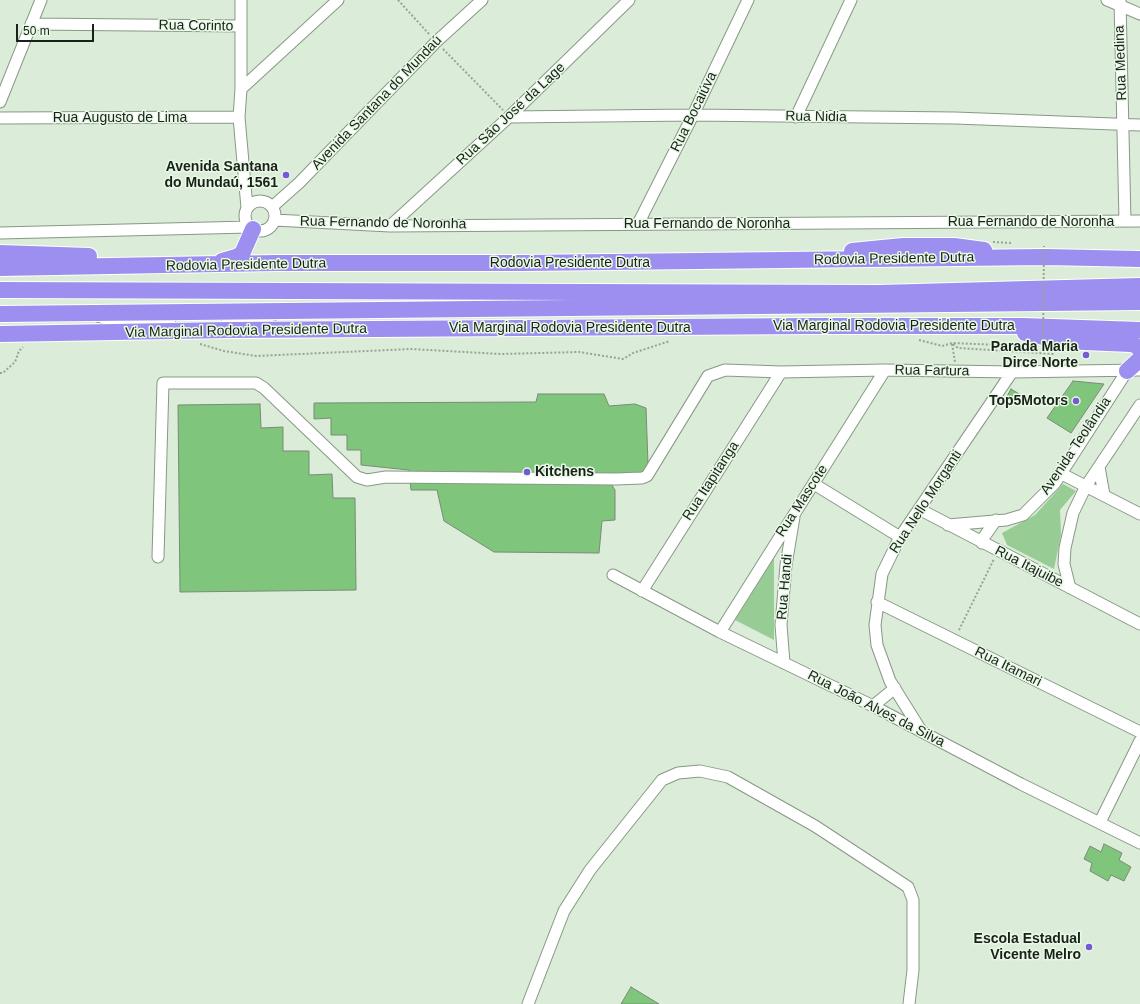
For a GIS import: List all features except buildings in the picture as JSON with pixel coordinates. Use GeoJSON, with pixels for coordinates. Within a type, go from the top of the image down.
{"type":"FeatureCollection","features":[{"type":"Feature","properties":{"kind":"highway"},"geometry":{"type":"LineString","coordinates":[[199,266],[236,257],[242,254],[252,228]]}},
{"type":"Feature","properties":{"kind":"highway","name":"Rodovia Presidente Dutra"},"geometry":{"type":"LineString","coordinates":[[0,268],[125,265],[199,266],[276,264],[772,261],[903,246],[954,246],[1044,252]]}},
{"type":"Feature","properties":{"kind":"highway"},"geometry":{"type":"LineString","coordinates":[[1044,252],[1140,259]]}},
{"type":"Feature","properties":{"kind":"highway"},"geometry":{"type":"LineString","coordinates":[[0,253],[91,256],[125,265]]}},
{"type":"Feature","properties":{"kind":"highway","name":"Rodovia Presidente Dutra"},"geometry":{"type":"LineString","coordinates":[[0,290],[879,292],[1140,286]]}},
{"type":"Feature","properties":{"kind":"highway"},"geometry":{"type":"LineString","coordinates":[[0,314],[1140,302]]}},
{"type":"Feature","properties":{"kind":"highway"},"geometry":{"type":"LineString","coordinates":[[990,326],[1061,341],[1131,344],[1137,346],[1140,350]]}},
{"type":"Feature","properties":{"kind":"highway","name":"Via Marginal Rodovia Presidente Dutra"},"geometry":{"type":"LineString","coordinates":[[0,334],[236,330],[990,326],[1140,330]]}},
{"type":"Feature","properties":{"kind":"highway"},"geometry":{"type":"LineString","coordinates":[[1133,371],[1140,359]]}},
{"type":"Feature","properties":{"kind":"street"},"geometry":{"type":"LineString","coordinates":[[0,102],[41,0]]}},
{"type":"Feature","properties":{"kind":"street"},"geometry":{"type":"LineString","coordinates":[[241,0],[241,89],[239,117],[247,208],[246,220],[252,228]]}},
{"type":"Feature","properties":{"kind":"street"},"geometry":{"type":"LineString","coordinates":[[241,89],[338,0]]}},
{"type":"Feature","properties":{"kind":"street","name":"Avenida Santana do Mundaú"},"geometry":{"type":"LineString","coordinates":[[272,207],[299,183],[436,42],[482,0]]}},
{"type":"Feature","properties":{"kind":"street","name":"Rua São José da Lage"},"geometry":{"type":"LineString","coordinates":[[390,226],[509,117],[629,0]]}},
{"type":"Feature","properties":{"kind":"street","name":"Rua Bocaiúva"},"geometry":{"type":"LineString","coordinates":[[638,224],[693,115],[748,0]]}},
{"type":"Feature","properties":{"kind":"street"},"geometry":{"type":"LineString","coordinates":[[796,117],[851,0]]}},
{"type":"Feature","properties":{"kind":"street"},"geometry":{"type":"LineString","coordinates":[[1107,0],[1119,3],[1140,14]]}},
{"type":"Feature","properties":{"kind":"street","name":"Rua Medina"},"geometry":{"type":"LineString","coordinates":[[1119,3],[1124,125],[1125,221]]}},
{"type":"Feature","properties":{"kind":"street","name":"Rua Corinto"},"geometry":{"type":"LineString","coordinates":[[31,24],[241,26]]}},
{"type":"Feature","properties":{"kind":"street","name":"Rua Nidia"},"geometry":{"type":"LineString","coordinates":[[509,117],[693,115],[955,118],[1140,125]]}},
{"type":"Feature","properties":{"kind":"street","name":"Rua Augusto de Lima"},"geometry":{"type":"LineString","coordinates":[[0,118],[239,117]]}},
{"type":"Feature","properties":{"kind":"street"},"geometry":{"type":"LineString","coordinates":[[0,233],[252,228],[266,229],[274,220],[272,207],[261,201],[253,202],[247,208]]}},
{"type":"Feature","properties":{"kind":"street","name":"Rua Fernando de Noronha"},"geometry":{"type":"LineString","coordinates":[[274,220],[390,226],[1140,221]]}},
{"type":"Feature","properties":{"kind":"street","name":"Rua Fartura"},"geometry":{"type":"LineString","coordinates":[[158,557],[163,383],[256,382],[357,477],[366,480],[386,477],[616,479],[642,478],[647,476],[708,376],[725,370],[781,372],[885,370],[1012,372],[1133,371]]}},
{"type":"Feature","properties":{"kind":"street","name":"Rua Mascote"},"geometry":{"type":"LineString","coordinates":[[720,632],[885,370]]}},
{"type":"Feature","properties":{"kind":"street","name":"Avenida Teolândia"},"geometry":{"type":"LineString","coordinates":[[948,525],[1006,520],[1024,515],[1048,492],[1133,371]]}},
{"type":"Feature","properties":{"kind":"street","name":"Rua Itapitanga"},"geometry":{"type":"LineString","coordinates":[[642,591],[781,372]]}},
{"type":"Feature","properties":{"kind":"street","name":"Rua Nello Morganti"},"geometry":{"type":"LineString","coordinates":[[921,731],[895,688],[883,664],[878,645],[875,625],[882,574],[900,537],[920,510],[1012,372]]}},
{"type":"Feature","properties":{"kind":"street"},"geometry":{"type":"LineString","coordinates":[[1070,588],[1064,564],[1065,548],[1074,513],[1086,486],[1140,405]]}},
{"type":"Feature","properties":{"kind":"street"},"geometry":{"type":"LineString","coordinates":[[1099,467],[1104,495]]}},
{"type":"Feature","properties":{"kind":"street"},"geometry":{"type":"LineString","coordinates":[[1060,473],[1140,514]]}},
{"type":"Feature","properties":{"kind":"street"},"geometry":{"type":"LineString","coordinates":[[814,484],[900,537]]}},
{"type":"Feature","properties":{"kind":"street","name":"Rua Itajuibe"},"geometry":{"type":"LineString","coordinates":[[920,510],[1140,624]]}},
{"type":"Feature","properties":{"kind":"street","name":"Rua Handi"},"geometry":{"type":"LineString","coordinates":[[784,663],[781,625],[786,565],[796,511]]}},
{"type":"Feature","properties":{"kind":"street"},"geometry":{"type":"LineString","coordinates":[[982,543],[984,537],[996,520]]}},
{"type":"Feature","properties":{"kind":"street","name":"Rua João Alves da Silva"},"geometry":{"type":"LineString","coordinates":[[613,574],[720,632],[873,706],[1022,784],[1140,843]]}},
{"type":"Feature","properties":{"kind":"street","name":"Rua Itamari"},"geometry":{"type":"LineString","coordinates":[[877,602],[1140,732]]}},
{"type":"Feature","properties":{"kind":"street"},"geometry":{"type":"LineString","coordinates":[[873,706],[895,688]]}},
{"type":"Feature","properties":{"kind":"street"},"geometry":{"type":"LineString","coordinates":[[1100,822],[1140,741]]}},
{"type":"Feature","properties":{"kind":"street"},"geometry":{"type":"LineString","coordinates":[[528,1004],[564,911],[590,870],[662,780],[678,773],[700,771],[728,777],[815,826],[908,887],[913,900],[913,970],[910,1004]]}},
{"type":"Feature","properties":{"kind":"path"},"geometry":{"type":"LineString","coordinates":[[398,0],[436,42],[509,117]]}},
{"type":"Feature","properties":{"kind":"path"},"geometry":{"type":"LineString","coordinates":[[990,242],[1013,243]]}},
{"type":"Feature","properties":{"kind":"path"},"geometry":{"type":"LineString","coordinates":[[1036,347],[1043,347],[1044,252]]}},
{"type":"Feature","properties":{"kind":"path"},"geometry":{"type":"LineString","coordinates":[[198,344],[224,351],[256,356],[411,349],[501,354],[578,352],[622,359],[633,353],[677,338]]}},
{"type":"Feature","properties":{"kind":"path"},"geometry":{"type":"LineString","coordinates":[[916,339],[942,346],[952,343],[1028,347]]}},
{"type":"Feature","properties":{"kind":"path"},"geometry":{"type":"LineString","coordinates":[[952,343],[958,348],[1055,354]]}},
{"type":"Feature","properties":{"kind":"path"},"geometry":{"type":"LineString","coordinates":[[952,343],[956,371]]}},
{"type":"Feature","properties":{"kind":"path"},"geometry":{"type":"LineString","coordinates":[[0,373],[3,373],[15,362],[18,351],[24,346]]}},
{"type":"Feature","properties":{"kind":"path"},"geometry":{"type":"LineString","coordinates":[[954,640],[998,551]]}},
{"type":"Feature","properties":{"kind":"green space"},"geometry":{"type":"Polygon","coordinates":[[[1063,484],[1076,491],[1060,510],[1061,535],[1054,569],[1007,545],[1002,533],[1035,515],[1063,484]]]}},
{"type":"Feature","properties":{"kind":"green space"},"geometry":{"type":"Polygon","coordinates":[[[774,558],[774,640],[735,620],[774,558]]]}},
{"type":"Feature","properties":{"kind":"place","name":"Avenida Santana do Mundaú, 1561"},"geometry":{"type":"Point","coordinates":[286,175]}},
{"type":"Feature","properties":{"kind":"place","name":"Parada Maria Dirce Norte"},"geometry":{"type":"Point","coordinates":[1086,355]}},
{"type":"Feature","properties":{"kind":"place","name":"Top5Motors"},"geometry":{"type":"Point","coordinates":[1076,401]}},
{"type":"Feature","properties":{"kind":"place","name":"Kitchens"},"geometry":{"type":"Point","coordinates":[527,472]}},
{"type":"Feature","properties":{"kind":"place","name":"Escola Estadual Vicente Melro"},"geometry":{"type":"Point","coordinates":[1089,947]}}]}
